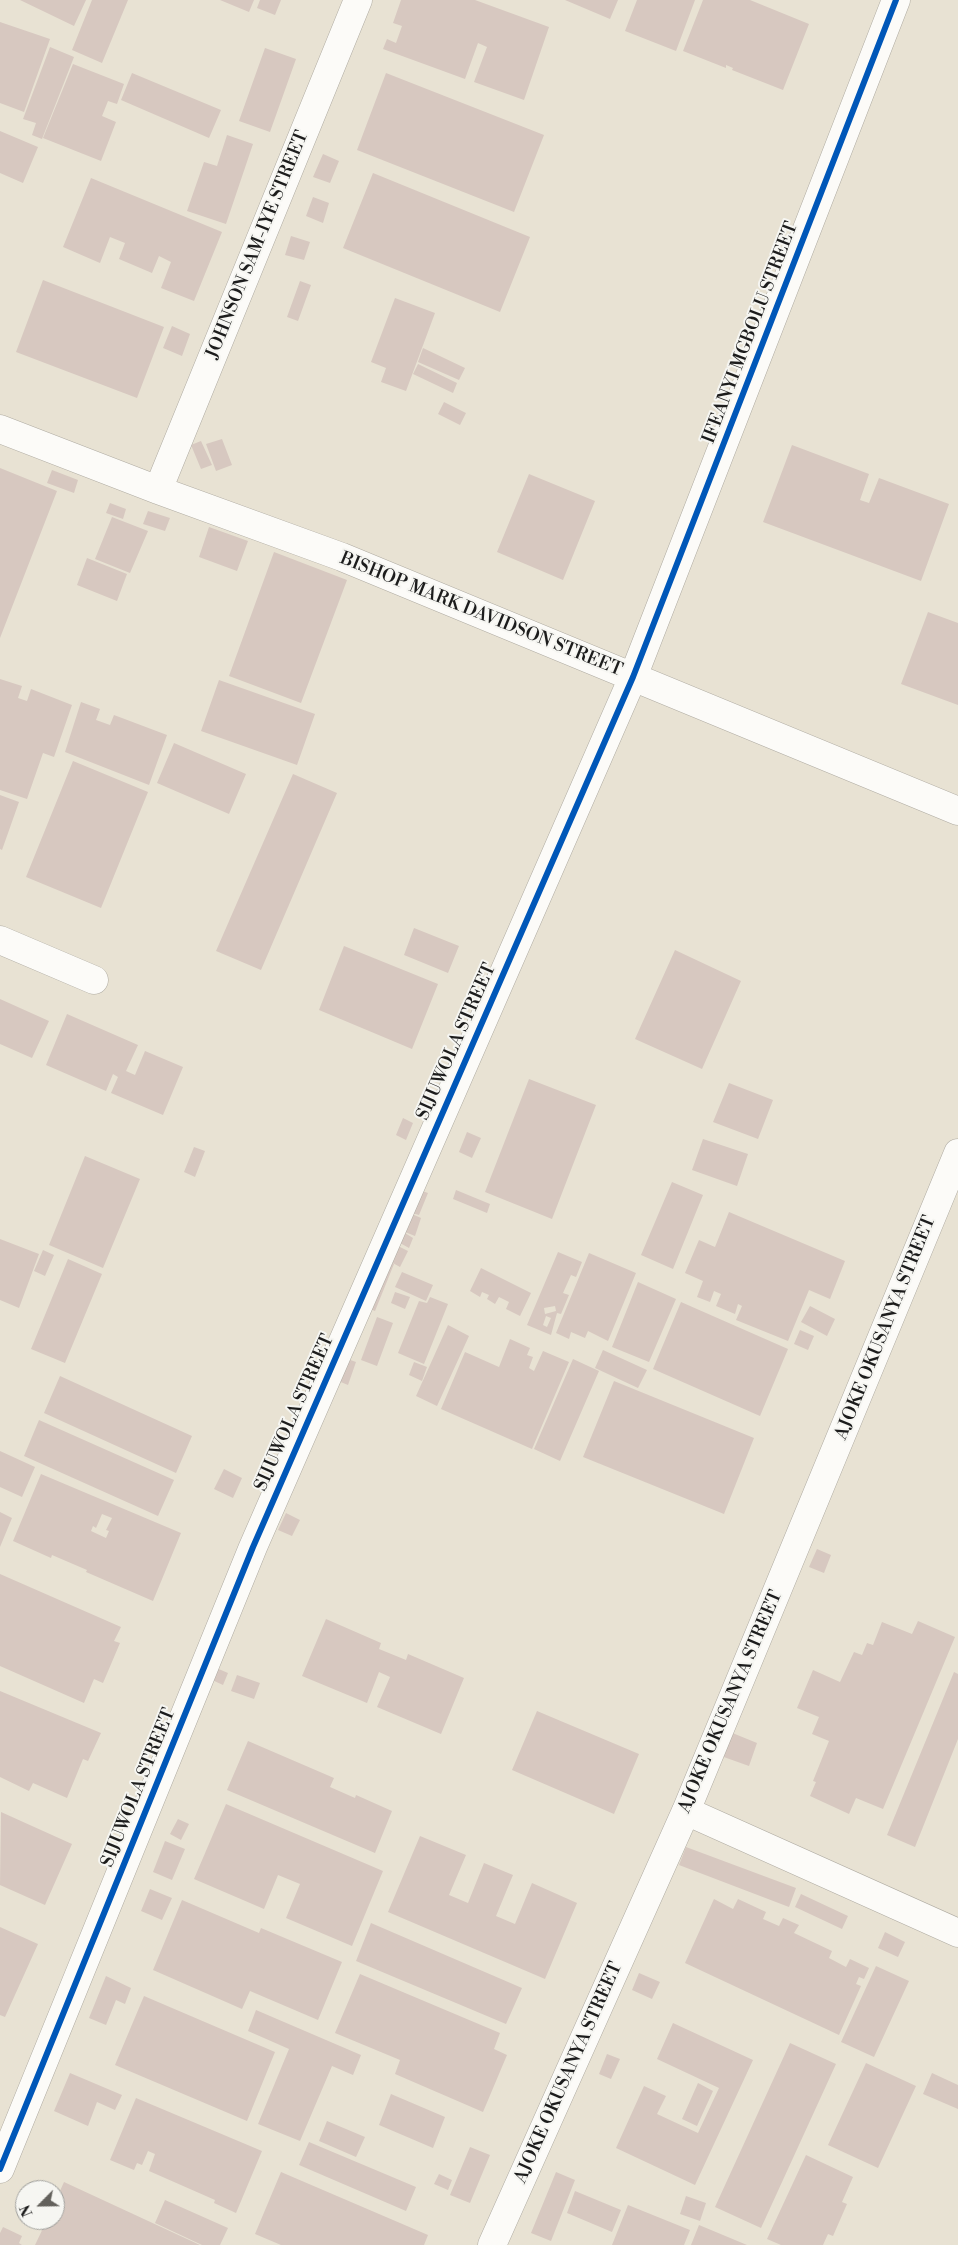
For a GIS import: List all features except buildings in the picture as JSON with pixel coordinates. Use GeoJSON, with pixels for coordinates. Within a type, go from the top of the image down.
{"type":"FeatureCollection","features":[{"type":"Feature","properties":{"kind":"street","name":"JOHNSON SAM-IYE STREET"},"geometry":{"type":"LineString","coordinates":[[158,490],[358,0]]}},
{"type":"Feature","properties":{"kind":"street","name":"IFEANYI MGBOLU STREET"},"geometry":{"type":"LineString","coordinates":[[634,677],[896,0]]}},
{"type":"Feature","properties":{"kind":"street","name":"BISHOP MARK DAVIDSON STREET"},"geometry":{"type":"LineString","coordinates":[[0,429],[158,490],[342,557],[958,811]]}},
{"type":"Feature","properties":{"kind":"street","name":"SIJUWOLA STREET"},"geometry":{"type":"LineString","coordinates":[[0,2169],[252,1547],[634,677]]}},
{"type":"Feature","properties":{"kind":"street"},"geometry":{"type":"LineString","coordinates":[[0,940],[94,980]]}},
{"type":"Feature","properties":{"kind":"street","name":"AJOKE OKUSANYA STREET"},"geometry":{"type":"LineString","coordinates":[[492,2245],[686,1811],[958,1153]]}},
{"type":"Feature","properties":{"kind":"street"},"geometry":{"type":"LineString","coordinates":[[686,1811],[958,1933]]}},
{"type":"Feature","properties":{"kind":"cycle path"},"geometry":{"type":"LineString","coordinates":[[0,2169],[253,1547],[633,677],[896,0]]}}]}
